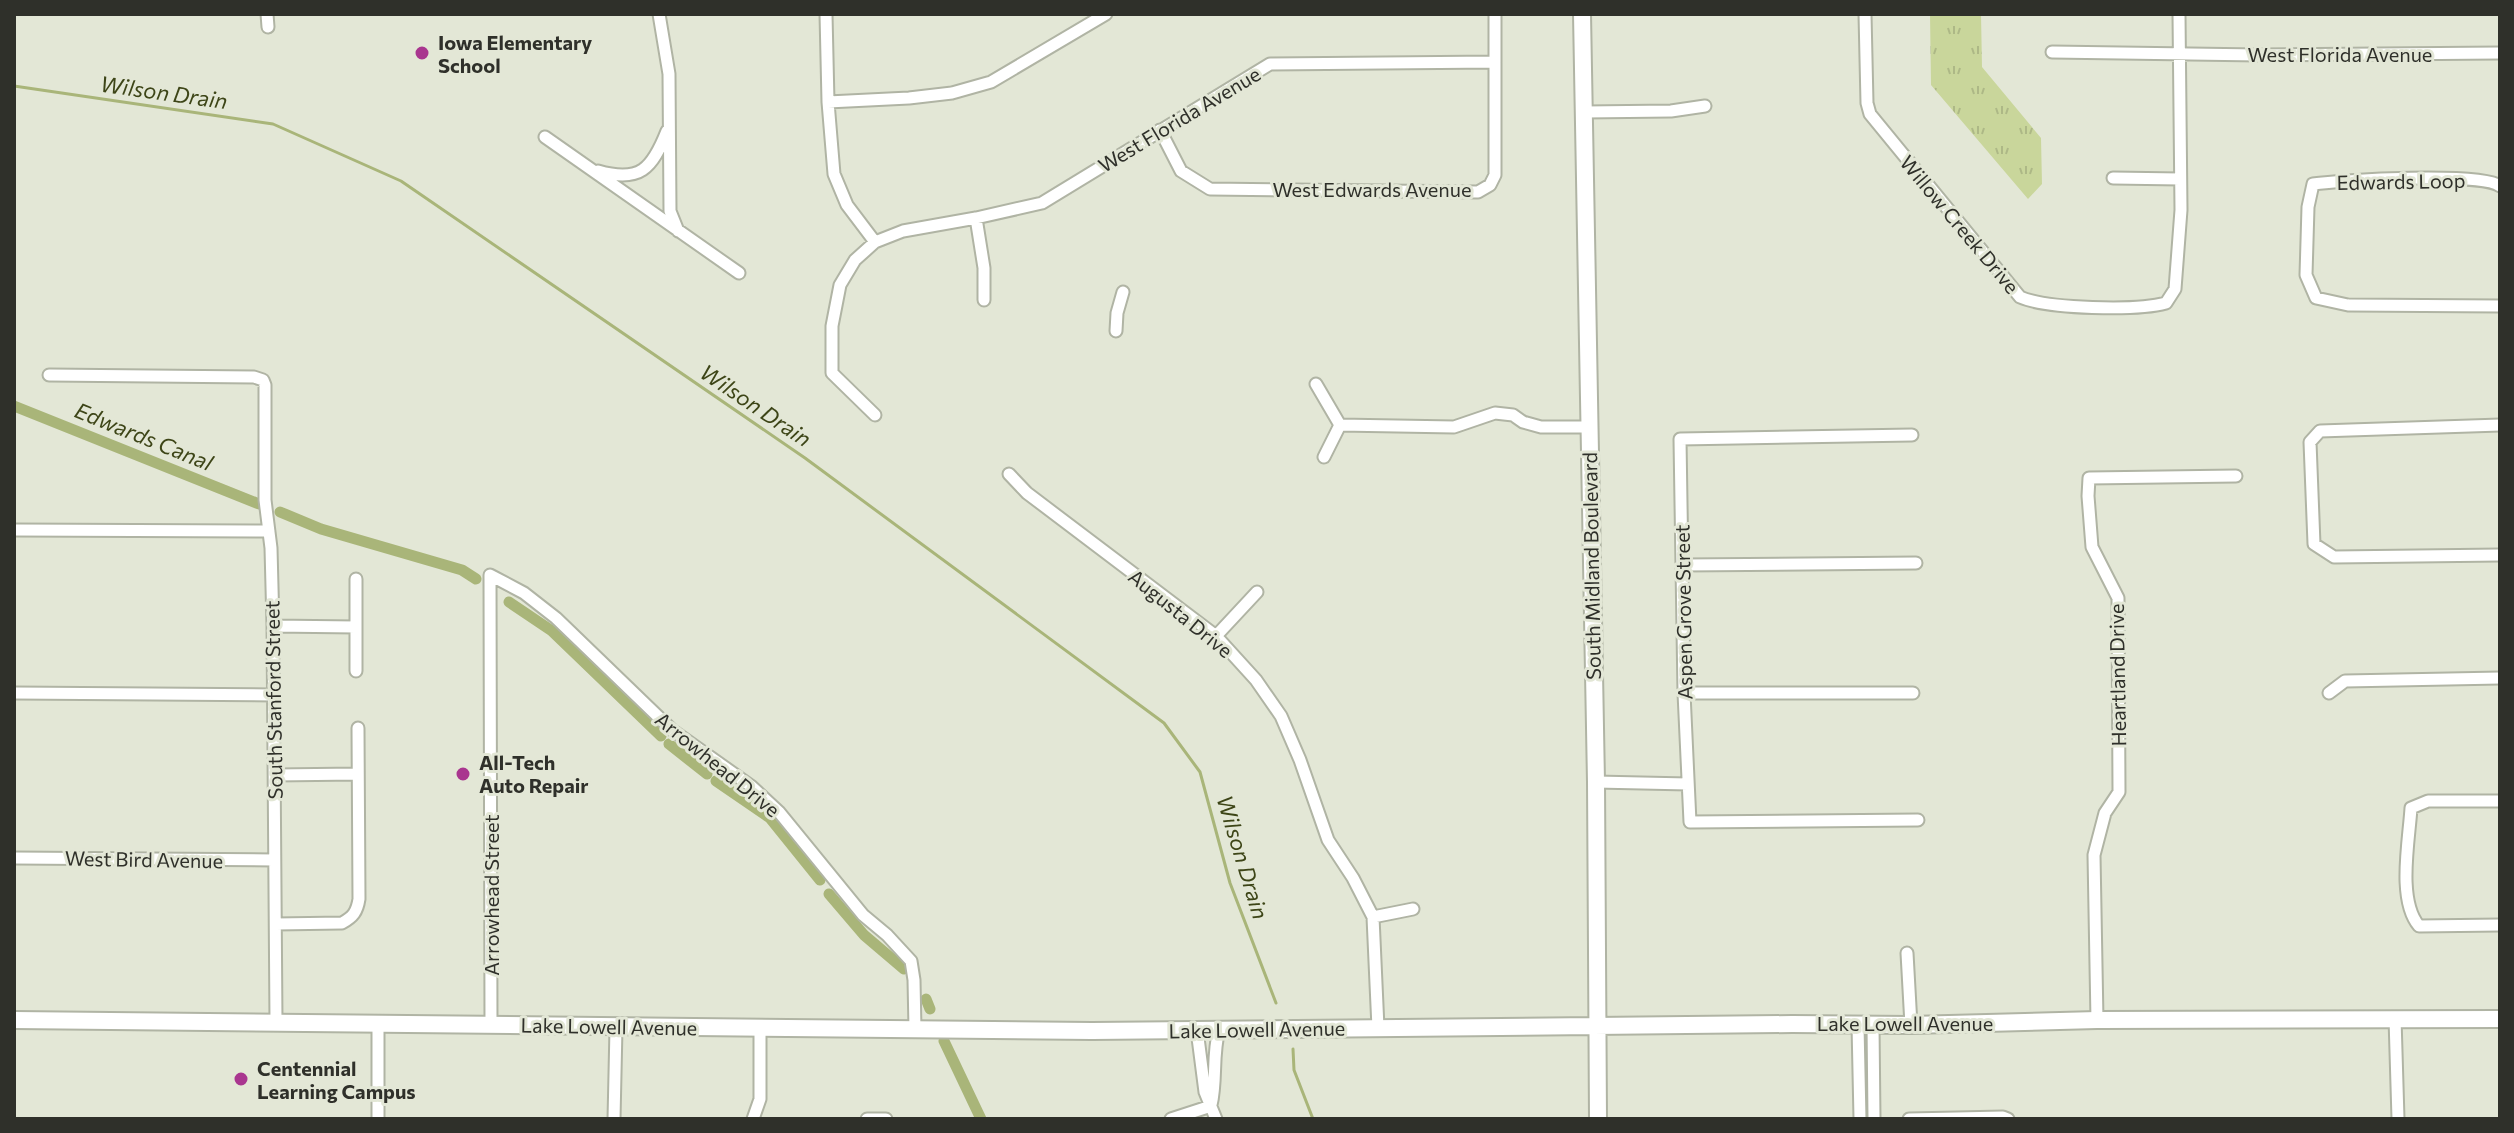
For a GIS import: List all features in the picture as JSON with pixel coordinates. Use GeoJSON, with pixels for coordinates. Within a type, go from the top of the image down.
{"type":"FeatureCollection","features":[{"type":"Feature","properties":{"kind":"main road","name":"South Midland Boulevard"},"geometry":{"type":"LineString","coordinates":[[1582,14],[1596,782],[1598,1119]]}},
{"type":"Feature","properties":{"kind":"main road","name":"Lake Lowell Avenue"},"geometry":{"type":"LineString","coordinates":[[14,1020],[276,1021],[616,1028],[1219,1030],[1911,1025],[2097,1020],[2500,1019]]}},
{"type":"Feature","properties":{"kind":"street"},"geometry":{"type":"LineString","coordinates":[[659,14],[669,74],[670,211],[678,231]]}},
{"type":"Feature","properties":{"kind":"street"},"geometry":{"type":"LineString","coordinates":[[826,14],[834,174],[847,205],[875,242],[855,260],[840,285],[832,326],[832,373],[875,415]]}},
{"type":"Feature","properties":{"kind":"street"},"geometry":{"type":"LineString","coordinates":[[828,102],[952,93],[991,82],[1106,14]]}},
{"type":"Feature","properties":{"kind":"street","name":"West Edwards Avenue"},"geometry":{"type":"LineString","coordinates":[[1160,130],[1181,171],[1210,189],[1478,192],[1490,185],[1495,175],[1495,14]]}},
{"type":"Feature","properties":{"kind":"street","name":"Willow Creek Drive"},"geometry":{"type":"LineString","coordinates":[[1865,14],[1867,103],[1870,114],[2020,297],[2034,303],[2069,306],[2152,307],[2166,303],[2175,289],[2181,210],[2180,179]]}},
{"type":"Feature","properties":{"kind":"street"},"geometry":{"type":"LineString","coordinates":[[2113,178],[2180,179],[2179,14]]}},
{"type":"Feature","properties":{"kind":"street","name":"West Florida Avenue"},"geometry":{"type":"LineString","coordinates":[[2052,52],[2180,55],[2500,53]]}},
{"type":"Feature","properties":{"kind":"street","name":"West Florida Avenue"},"geometry":{"type":"LineString","coordinates":[[875,242],[903,231],[1042,203],[1270,64],[1495,62]]}},
{"type":"Feature","properties":{"kind":"street"},"geometry":{"type":"LineString","coordinates":[[1585,112],[1671,111],[1705,106]]}},
{"type":"Feature","properties":{"kind":"street"},"geometry":{"type":"LineString","coordinates":[[589,169],[615,176],[634,175],[654,159],[670,124]]}},
{"type":"Feature","properties":{"kind":"street"},"geometry":{"type":"LineString","coordinates":[[545,137],[739,273]]}},
{"type":"Feature","properties":{"kind":"street","name":"Edwards Loop"},"geometry":{"type":"LineString","coordinates":[[2500,186],[2494,181],[2466,178],[2313,184],[2308,207],[2306,275],[2316,298],[2348,305],[2500,306]]}},
{"type":"Feature","properties":{"kind":"street"},"geometry":{"type":"LineString","coordinates":[[976,218],[984,268],[984,300]]}},
{"type":"Feature","properties":{"kind":"street"},"geometry":{"type":"LineString","coordinates":[[1116,331],[1123,292]]}},
{"type":"Feature","properties":{"kind":"street","name":"South Stanford Street"},"geometry":{"type":"LineString","coordinates":[[49,375],[254,377],[263,380],[265,500],[273,626],[276,1021]]}},
{"type":"Feature","properties":{"kind":"street"},"geometry":{"type":"LineString","coordinates":[[1316,384],[1340,425]]}},
{"type":"Feature","properties":{"kind":"street"},"geometry":{"type":"LineString","coordinates":[[1340,425],[1454,427],[1495,413],[1513,415],[1523,422],[1541,427],[1589,427]]}},
{"type":"Feature","properties":{"kind":"street"},"geometry":{"type":"LineString","coordinates":[[1324,457],[1340,425]]}},
{"type":"Feature","properties":{"kind":"street"},"geometry":{"type":"LineString","coordinates":[[2500,425],[2320,431],[2310,442],[2314,544],[2334,557],[2500,555]]}},
{"type":"Feature","properties":{"kind":"street","name":"Aspen Grove Street"},"geometry":{"type":"LineString","coordinates":[[1912,435],[1680,439],[1684,693],[1690,822],[1918,820]]}},
{"type":"Feature","properties":{"kind":"street","name":"Augusta Drive"},"geometry":{"type":"LineString","coordinates":[[1009,474],[1027,493],[1216,636],[1256,680],[1281,716],[1328,840],[1353,878],[1373,917],[1378,1028]]}},
{"type":"Feature","properties":{"kind":"street","name":"Heartland Drive"},"geometry":{"type":"LineString","coordinates":[[2097,1020],[2094,855],[2105,813],[2119,792],[2118,598],[2092,547],[2089,478],[2236,476]]}},
{"type":"Feature","properties":{"kind":"street"},"geometry":{"type":"LineString","coordinates":[[14,530],[269,531]]}},
{"type":"Feature","properties":{"kind":"street"},"geometry":{"type":"LineString","coordinates":[[1683,565],[1916,563]]}},
{"type":"Feature","properties":{"kind":"street","name":"Arrowhead Street"},"geometry":{"type":"LineString","coordinates":[[490,575],[491,1024]]}},
{"type":"Feature","properties":{"kind":"street","name":"Arrowhead Drive"},"geometry":{"type":"LineString","coordinates":[[490,575],[524,593],[556,618],[672,730],[751,786],[779,812],[863,915],[911,961],[915,1029]]}},
{"type":"Feature","properties":{"kind":"street"},"geometry":{"type":"LineString","coordinates":[[356,579],[356,671]]}},
{"type":"Feature","properties":{"kind":"street"},"geometry":{"type":"LineString","coordinates":[[1216,636],[1257,592]]}},
{"type":"Feature","properties":{"kind":"street"},"geometry":{"type":"LineString","coordinates":[[273,626],[356,627]]}},
{"type":"Feature","properties":{"kind":"street"},"geometry":{"type":"LineString","coordinates":[[2329,693],[2345,681],[2500,678]]}},
{"type":"Feature","properties":{"kind":"street"},"geometry":{"type":"LineString","coordinates":[[14,693],[274,695]]}},
{"type":"Feature","properties":{"kind":"street"},"geometry":{"type":"LineString","coordinates":[[1684,693],[1913,693]]}},
{"type":"Feature","properties":{"kind":"street"},"geometry":{"type":"LineString","coordinates":[[276,924],[342,923],[357,910],[358,728]]}},
{"type":"Feature","properties":{"kind":"street"},"geometry":{"type":"LineString","coordinates":[[275,775],[357,774]]}},
{"type":"Feature","properties":{"kind":"street"},"geometry":{"type":"LineString","coordinates":[[1596,782],[1688,784]]}},
{"type":"Feature","properties":{"kind":"street"},"geometry":{"type":"LineString","coordinates":[[2500,801],[2428,801],[2411,808],[2406,897],[2411,917],[2419,926],[2500,925]]}},
{"type":"Feature","properties":{"kind":"street","name":"West Bird Avenue"},"geometry":{"type":"LineString","coordinates":[[14,858],[274,860]]}},
{"type":"Feature","properties":{"kind":"street"},"geometry":{"type":"LineString","coordinates":[[1373,917],[1413,909]]}},
{"type":"Feature","properties":{"kind":"street"},"geometry":{"type":"LineString","coordinates":[[1907,953],[1911,1025]]}},
{"type":"Feature","properties":{"kind":"street"},"geometry":{"type":"LineString","coordinates":[[2395,1018],[2398,1119]]}},
{"type":"Feature","properties":{"kind":"street"},"geometry":{"type":"LineString","coordinates":[[378,1023],[378,1119]]}},
{"type":"Feature","properties":{"kind":"street"},"geometry":{"type":"LineString","coordinates":[[1860,1119],[1865,1025]]}},
{"type":"Feature","properties":{"kind":"street"},"geometry":{"type":"LineString","coordinates":[[1865,1025],[1874,1119]]}},
{"type":"Feature","properties":{"kind":"street"},"geometry":{"type":"LineString","coordinates":[[614,1119],[616,1028]]}},
{"type":"Feature","properties":{"kind":"street"},"geometry":{"type":"LineString","coordinates":[[754,1119],[760,1099],[760,1028]]}},
{"type":"Feature","properties":{"kind":"street"},"geometry":{"type":"LineString","coordinates":[[1197,1030],[1205,1092],[1216,1119]]}},
{"type":"Feature","properties":{"kind":"street"},"geometry":{"type":"LineString","coordinates":[[1211,1106],[1219,1030]]}},
{"type":"Feature","properties":{"kind":"street"},"geometry":{"type":"LineString","coordinates":[[1171,1119],[1211,1106]]}},
{"type":"Feature","properties":{"kind":"street"},"geometry":{"type":"LineString","coordinates":[[867,1119],[886,1119]]}},
{"type":"Feature","properties":{"kind":"street"},"geometry":{"type":"LineString","coordinates":[[1909,1119],[2008,1119]]}},
{"type":"Feature","properties":{"kind":"green space"},"geometry":{"type":"Polygon","coordinates":[[[1930,14],[1981,14],[1982,67],[2041,138],[2042,184],[2028,199],[1931,85],[1930,14]]]}},
{"type":"Feature","properties":{"kind":"waterway","name":"Wilson Drain"},"geometry":{"type":"LineString","coordinates":[[14,86],[273,124],[401,181],[805,458],[1164,723],[1200,772],[1230,883],[1276,1003]]}},
{"type":"Feature","properties":{"kind":"waterway","name":"Edwards Canal"},"geometry":{"type":"LineString","coordinates":[[14,406],[259,504]]}},
{"type":"Feature","properties":{"kind":"waterway","name":"Edwards Canal"},"geometry":{"type":"LineString","coordinates":[[280,512],[321,529],[462,570],[476,579]]}},
{"type":"Feature","properties":{"kind":"waterway","name":"Edwards Canal"},"geometry":{"type":"LineString","coordinates":[[509,602],[552,631],[661,736]]}},
{"type":"Feature","properties":{"kind":"waterway","name":"Edwards Canal"},"geometry":{"type":"LineString","coordinates":[[669,744],[707,774]]}},
{"type":"Feature","properties":{"kind":"waterway","name":"Edwards Canal"},"geometry":{"type":"LineString","coordinates":[[716,781],[770,818],[820,880]]}},
{"type":"Feature","properties":{"kind":"waterway","name":"Edwards Canal"},"geometry":{"type":"LineString","coordinates":[[829,894],[864,935],[904,969]]}},
{"type":"Feature","properties":{"kind":"waterway","name":"Edwards Canal"},"geometry":{"type":"LineString","coordinates":[[926,999],[930,1009]]}},
{"type":"Feature","properties":{"kind":"waterway","name":"Edwards Canal"},"geometry":{"type":"LineString","coordinates":[[944,1041],[981,1119]]}},
{"type":"Feature","properties":{"kind":"waterway","name":"Wilson Drain"},"geometry":{"type":"LineString","coordinates":[[1293,1049],[1294,1070],[1313,1119]]}},
{"type":"Feature","properties":{"kind":"place","name":"Iowa Elementary School"},"geometry":{"type":"Point","coordinates":[422,53]}},
{"type":"Feature","properties":{"kind":"place","name":"All-Tech Auto Repair"},"geometry":{"type":"Point","coordinates":[463,774]}},
{"type":"Feature","properties":{"kind":"place","name":"Centennial Learning Campus"},"geometry":{"type":"Point","coordinates":[241,1079]}}]}
